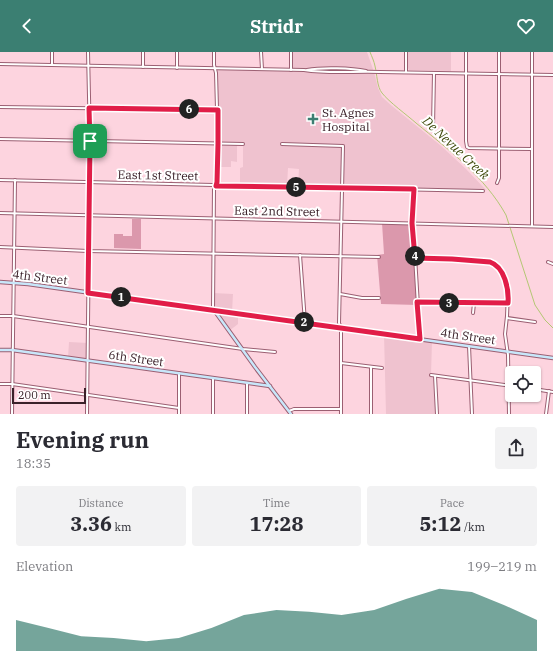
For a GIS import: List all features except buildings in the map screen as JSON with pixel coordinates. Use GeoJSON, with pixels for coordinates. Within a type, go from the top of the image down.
{"type":"FeatureCollection","features":[{"type":"Feature","properties":{"kind":"street"},"geometry":{"type":"LineString","coordinates":[[52,52],[52,65]]}},
{"type":"Feature","properties":{"kind":"street"},"geometry":{"type":"LineString","coordinates":[[87,414],[90,141],[88,52]]}},
{"type":"Feature","properties":{"kind":"street"},"geometry":{"type":"LineString","coordinates":[[143,52],[143,67]]}},
{"type":"Feature","properties":{"kind":"street"},"geometry":{"type":"LineString","coordinates":[[177,52],[177,68]]}},
{"type":"Feature","properties":{"kind":"street"},"geometry":{"type":"LineString","coordinates":[[214,52],[218,110],[217,182],[214,188],[214,310],[290,413],[294,409],[341,409]]}},
{"type":"Feature","properties":{"kind":"street"},"geometry":{"type":"LineString","coordinates":[[262,52],[262,69]]}},
{"type":"Feature","properties":{"kind":"street"},"geometry":{"type":"LineString","coordinates":[[291,52],[291,70]]}},
{"type":"Feature","properties":{"kind":"street"},"geometry":{"type":"LineString","coordinates":[[406,52],[406,72]]}},
{"type":"Feature","properties":{"kind":"street"},"geometry":{"type":"LineString","coordinates":[[466,52],[467,147],[531,149]]}},
{"type":"Feature","properties":{"kind":"street"},"geometry":{"type":"LineString","coordinates":[[497,183],[499,52]]}},
{"type":"Feature","properties":{"kind":"street"},"geometry":{"type":"LineString","coordinates":[[532,52],[532,226]]}},
{"type":"Feature","properties":{"kind":"street"},"geometry":{"type":"LineString","coordinates":[[0,64],[291,70],[346,69],[370,72],[553,75]]}},
{"type":"Feature","properties":{"kind":"street"},"geometry":{"type":"LineString","coordinates":[[433,127],[434,73]]}},
{"type":"Feature","properties":{"kind":"street"},"geometry":{"type":"LineString","coordinates":[[0,107],[218,110]]}},
{"type":"Feature","properties":{"kind":"street"},"geometry":{"type":"LineString","coordinates":[[0,139],[243,144]]}},
{"type":"Feature","properties":{"kind":"street"},"geometry":{"type":"LineString","coordinates":[[282,144],[343,146],[340,294],[341,414]]}},
{"type":"Feature","properties":{"kind":"street","name":"East 1st Street"},"geometry":{"type":"LineString","coordinates":[[0,180],[483,191]]}},
{"type":"Feature","properties":{"kind":"street"},"geometry":{"type":"LineString","coordinates":[[12,414],[15,180]]}},
{"type":"Feature","properties":{"kind":"street"},"geometry":{"type":"LineString","coordinates":[[414,189],[412,223],[420,339]]}},
{"type":"Feature","properties":{"kind":"street","name":"East 2nd Street"},"geometry":{"type":"LineString","coordinates":[[0,213],[553,227]]}},
{"type":"Feature","properties":{"kind":"street"},"geometry":{"type":"LineString","coordinates":[[0,247],[88,251],[379,257]]}},
{"type":"Feature","properties":{"kind":"street"},"geometry":{"type":"LineString","coordinates":[[300,256],[305,322]]}},
{"type":"Feature","properties":{"kind":"street"},"geometry":{"type":"LineString","coordinates":[[415,258],[490,262],[498,267],[502,272],[508,291],[507,318],[504,334],[508,366]]}},
{"type":"Feature","properties":{"kind":"street"},"geometry":{"type":"LineString","coordinates":[[548,262],[553,264]]}},
{"type":"Feature","properties":{"kind":"street","name":"4th Street"},"geometry":{"type":"LineString","coordinates":[[0,282],[13,282],[305,322],[553,358]]}},
{"type":"Feature","properties":{"kind":"street"},"geometry":{"type":"LineString","coordinates":[[340,294],[362,298],[380,298]]}},
{"type":"Feature","properties":{"kind":"street"},"geometry":{"type":"LineString","coordinates":[[417,302],[508,303]]}},
{"type":"Feature","properties":{"kind":"street"},"geometry":{"type":"LineString","coordinates":[[473,313],[474,303]]}},
{"type":"Feature","properties":{"kind":"street"},"geometry":{"type":"LineString","coordinates":[[223,322],[222,316],[223,313],[226,312]]}},
{"type":"Feature","properties":{"kind":"street"},"geometry":{"type":"LineString","coordinates":[[0,316],[13,316],[243,349],[275,352]]}},
{"type":"Feature","properties":{"kind":"street"},"geometry":{"type":"LineString","coordinates":[[507,318],[535,322]]}},
{"type":"Feature","properties":{"kind":"street"},"geometry":{"type":"LineString","coordinates":[[469,346],[472,414]]}},
{"type":"Feature","properties":{"kind":"street","name":"6th Street"},"geometry":{"type":"LineString","coordinates":[[0,350],[12,350],[270,386]]}},
{"type":"Feature","properties":{"kind":"street"},"geometry":{"type":"LineString","coordinates":[[341,363],[382,368]]}},
{"type":"Feature","properties":{"kind":"street"},"geometry":{"type":"LineString","coordinates":[[371,367],[371,414]]}},
{"type":"Feature","properties":{"kind":"street"},"geometry":{"type":"LineString","coordinates":[[178,414],[179,373]]}},
{"type":"Feature","properties":{"kind":"street"},"geometry":{"type":"LineString","coordinates":[[431,375],[505,385]]}},
{"type":"Feature","properties":{"kind":"street"},"geometry":{"type":"LineString","coordinates":[[435,376],[437,414]]}},
{"type":"Feature","properties":{"kind":"street"},"geometry":{"type":"LineString","coordinates":[[213,378],[213,414]]}},
{"type":"Feature","properties":{"kind":"street"},"geometry":{"type":"LineString","coordinates":[[0,384],[12,384],[179,408]]}},
{"type":"Feature","properties":{"kind":"street"},"geometry":{"type":"LineString","coordinates":[[246,414],[247,384]]}},
{"type":"Feature","properties":{"kind":"street"},"geometry":{"type":"LineString","coordinates":[[541,390],[553,392]]}},
{"type":"Feature","properties":{"kind":"street"},"geometry":{"type":"LineString","coordinates":[[546,414],[549,391]]}},
{"type":"Feature","properties":{"kind":"street"},"geometry":{"type":"LineString","coordinates":[[509,402],[509,414]]}},
{"type":"Feature","properties":{"kind":"shaded area","name":"St. Agnes Hospital"},"geometry":{"type":"Polygon","coordinates":[[[291,52],[367,52],[382,97],[440,145],[486,190],[298,187],[299,169],[288,168],[287,186],[240,186],[240,168],[243,167],[243,144],[237,144],[237,162],[231,161],[231,167],[218,167],[215,68],[291,70],[291,52]]]}},
{"type":"Feature","properties":{"kind":"shaded area"},"geometry":{"type":"Polygon","coordinates":[[[407,52],[451,52],[451,71],[409,70],[407,52]]]}},
{"type":"Feature","properties":{"kind":"shaded area"},"geometry":{"type":"Polygon","coordinates":[[[132,219],[141,219],[141,249],[114,248],[114,234],[132,236],[132,219]]]}},
{"type":"Feature","properties":{"kind":"shaded area"},"geometry":{"type":"Polygon","coordinates":[[[382,223],[413,223],[418,305],[381,304],[377,255],[384,254],[382,223]]]}},
{"type":"Feature","properties":{"kind":"shaded area"},"geometry":{"type":"Polygon","coordinates":[[[213,293],[233,294],[232,312],[238,313],[238,324],[229,331],[213,310],[213,293]]]}},
{"type":"Feature","properties":{"kind":"shaded area"},"geometry":{"type":"Polygon","coordinates":[[[384,334],[432,341],[431,375],[435,376],[437,414],[386,414],[384,334]]]}},
{"type":"Feature","properties":{"kind":"shaded area"},"geometry":{"type":"Polygon","coordinates":[[[69,342],[88,343],[88,361],[68,358],[69,342]]]}},
{"type":"Feature","properties":{"kind":"waterway","name":"De Nevue Creek"},"geometry":{"type":"LineString","coordinates":[[370,52],[375,64],[379,87],[385,97],[466,165],[488,188],[497,201],[506,215],[535,305],[545,320],[553,328]]}},
{"type":"Feature","properties":{"kind":"place","name":"St. Agnes Hospital"},"geometry":{"type":"Point","coordinates":[313,119]}},
{"type":"Feature","properties":{"kind":"route"},"geometry":{"type":"LineString","coordinates":[[89,108],[218,110],[216,186],[414,189],[412,223],[415,258],[452,259],[490,262],[495,264],[502,272],[508,291],[508,303],[417,302],[420,339],[88,293],[90,141],[89,108]]}}]}
